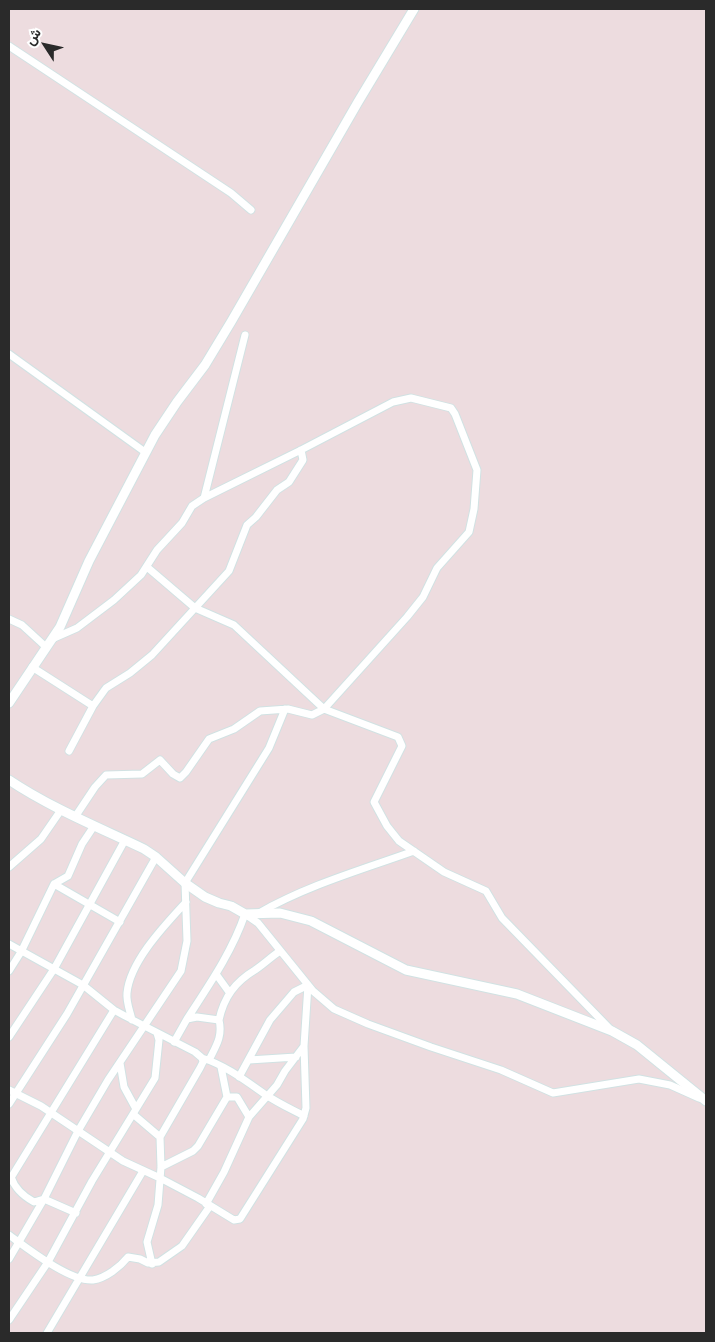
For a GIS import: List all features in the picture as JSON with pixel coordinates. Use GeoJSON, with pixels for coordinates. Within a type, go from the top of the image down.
{"type":"FeatureCollection","features":[{"type":"Feature","properties":{"kind":"main road"},"geometry":{"type":"LineString","coordinates":[[9,703],[60,626],[97,545],[145,452],[177,402],[205,365],[414,9]]}},
{"type":"Feature","properties":{"kind":"main road"},"geometry":{"type":"LineString","coordinates":[[9,780],[61,810],[156,857],[205,897],[231,906],[245,914],[280,913],[311,921],[406,970],[517,994],[612,1031],[636,1045],[706,1101]]}},
{"type":"Feature","properties":{"kind":"street"},"geometry":{"type":"LineString","coordinates":[[9,46],[231,193],[251,210]]}},
{"type":"Feature","properties":{"kind":"street"},"geometry":{"type":"LineString","coordinates":[[204,498],[245,335]]}},
{"type":"Feature","properties":{"kind":"street"},"geometry":{"type":"LineString","coordinates":[[9,354],[145,452]]}},
{"type":"Feature","properties":{"kind":"street"},"geometry":{"type":"LineString","coordinates":[[51,639],[77,628],[100,613],[147,567],[157,550],[182,523],[192,506],[204,498],[393,402],[411,398],[451,408],[455,414],[477,470],[474,509],[469,532],[437,568],[423,597],[407,617],[324,709],[312,716],[295,710],[260,710],[234,729],[209,740],[180,778],[173,774],[160,760],[142,774],[106,775],[95,786],[75,817]]}},
{"type":"Feature","properties":{"kind":"street"},"geometry":{"type":"LineString","coordinates":[[69,751],[93,706],[106,688],[130,673],[152,655],[229,571],[247,525],[256,517],[277,490],[289,482],[303,460],[301,450]]}},
{"type":"Feature","properties":{"kind":"street"},"geometry":{"type":"LineString","coordinates":[[147,567],[194,608],[234,625],[324,709],[398,737],[402,746],[374,802],[387,826],[400,841],[444,872],[486,890],[502,918],[612,1031]]}},
{"type":"Feature","properties":{"kind":"street"},"geometry":{"type":"LineString","coordinates":[[9,619],[22,625],[46,647]]}},
{"type":"Feature","properties":{"kind":"street"},"geometry":{"type":"LineString","coordinates":[[32,667],[93,706]]}},
{"type":"Feature","properties":{"kind":"street"},"geometry":{"type":"LineString","coordinates":[[9,1259],[44,1199],[78,1131],[181,971],[187,941],[186,883],[269,748],[285,709]]}},
{"type":"Feature","properties":{"kind":"street"},"geometry":{"type":"LineString","coordinates":[[9,867],[41,839],[61,810]]}},
{"type":"Feature","properties":{"kind":"street"},"geometry":{"type":"LineString","coordinates":[[9,971],[21,952],[54,884],[68,876],[82,844],[94,826]]}},
{"type":"Feature","properties":{"kind":"street"},"geometry":{"type":"LineString","coordinates":[[9,1037],[54,969],[125,840]]}},
{"type":"Feature","properties":{"kind":"street"},"geometry":{"type":"LineString","coordinates":[[255,915],[291,895],[414,851]]}},
{"type":"Feature","properties":{"kind":"street"},"geometry":{"type":"LineString","coordinates":[[9,1104],[12,1092],[49,1044],[156,857]]}},
{"type":"Feature","properties":{"kind":"street"},"geometry":{"type":"LineString","coordinates":[[54,884],[120,922]]}},
{"type":"Feature","properties":{"kind":"street"},"geometry":{"type":"LineString","coordinates":[[132,1020],[127,992],[132,974],[156,936],[186,902]]}},
{"type":"Feature","properties":{"kind":"street"},"geometry":{"type":"LineString","coordinates":[[174,1042],[216,974],[238,934],[245,914],[258,923],[308,985],[322,1000],[334,1009],[431,1047],[501,1070],[553,1093],[639,1079],[670,1085],[706,1101]]}},
{"type":"Feature","properties":{"kind":"street"},"geometry":{"type":"LineString","coordinates":[[9,944],[83,985],[114,1010],[222,1067],[304,1116]]}},
{"type":"Feature","properties":{"kind":"street"},"geometry":{"type":"LineString","coordinates":[[152,1264],[147,1242],[158,1205],[161,1167],[160,1137],[203,1062],[219,1040],[221,1030],[219,1020],[229,992],[248,973],[280,951]]}},
{"type":"Feature","properties":{"kind":"street"},"geometry":{"type":"LineString","coordinates":[[216,974],[229,992]]}},
{"type":"Feature","properties":{"kind":"street"},"geometry":{"type":"LineString","coordinates":[[12,1092],[50,1112],[123,1162],[160,1178],[234,1220],[240,1219],[304,1116],[306,1108],[304,1046],[308,985]]}},
{"type":"Feature","properties":{"kind":"street"},"geometry":{"type":"LineString","coordinates":[[239,1077],[270,1020],[294,992],[308,985]]}},
{"type":"Feature","properties":{"kind":"street"},"geometry":{"type":"LineString","coordinates":[[76,1213],[44,1199],[34,1202],[25,1198],[10,1179],[114,1010]]}},
{"type":"Feature","properties":{"kind":"street"},"geometry":{"type":"LineString","coordinates":[[187,1019],[197,1017],[219,1020]]}},
{"type":"Feature","properties":{"kind":"street"},"geometry":{"type":"LineString","coordinates":[[9,1320],[48,1262],[154,1078],[159,1040],[157,1033]]}},
{"type":"Feature","properties":{"kind":"street"},"geometry":{"type":"LineString","coordinates":[[9,1235],[57,1268],[81,1279],[95,1280],[119,1268],[128,1257],[152,1264],[159,1262],[182,1246],[208,1205],[249,1117],[277,1085],[304,1046]]}},
{"type":"Feature","properties":{"kind":"street"},"geometry":{"type":"LineString","coordinates":[[249,1060],[296,1057]]}},
{"type":"Feature","properties":{"kind":"street"},"geometry":{"type":"LineString","coordinates":[[120,1063],[124,1087],[135,1112],[160,1137]]}},
{"type":"Feature","properties":{"kind":"street"},"geometry":{"type":"LineString","coordinates":[[161,1167],[193,1151],[198,1146],[227,1097],[222,1067]]}},
{"type":"Feature","properties":{"kind":"street"},"geometry":{"type":"LineString","coordinates":[[227,1097],[237,1098],[249,1117]]}},
{"type":"Feature","properties":{"kind":"street"},"geometry":{"type":"LineString","coordinates":[[47,1333],[81,1279],[143,1171]]}}]}
